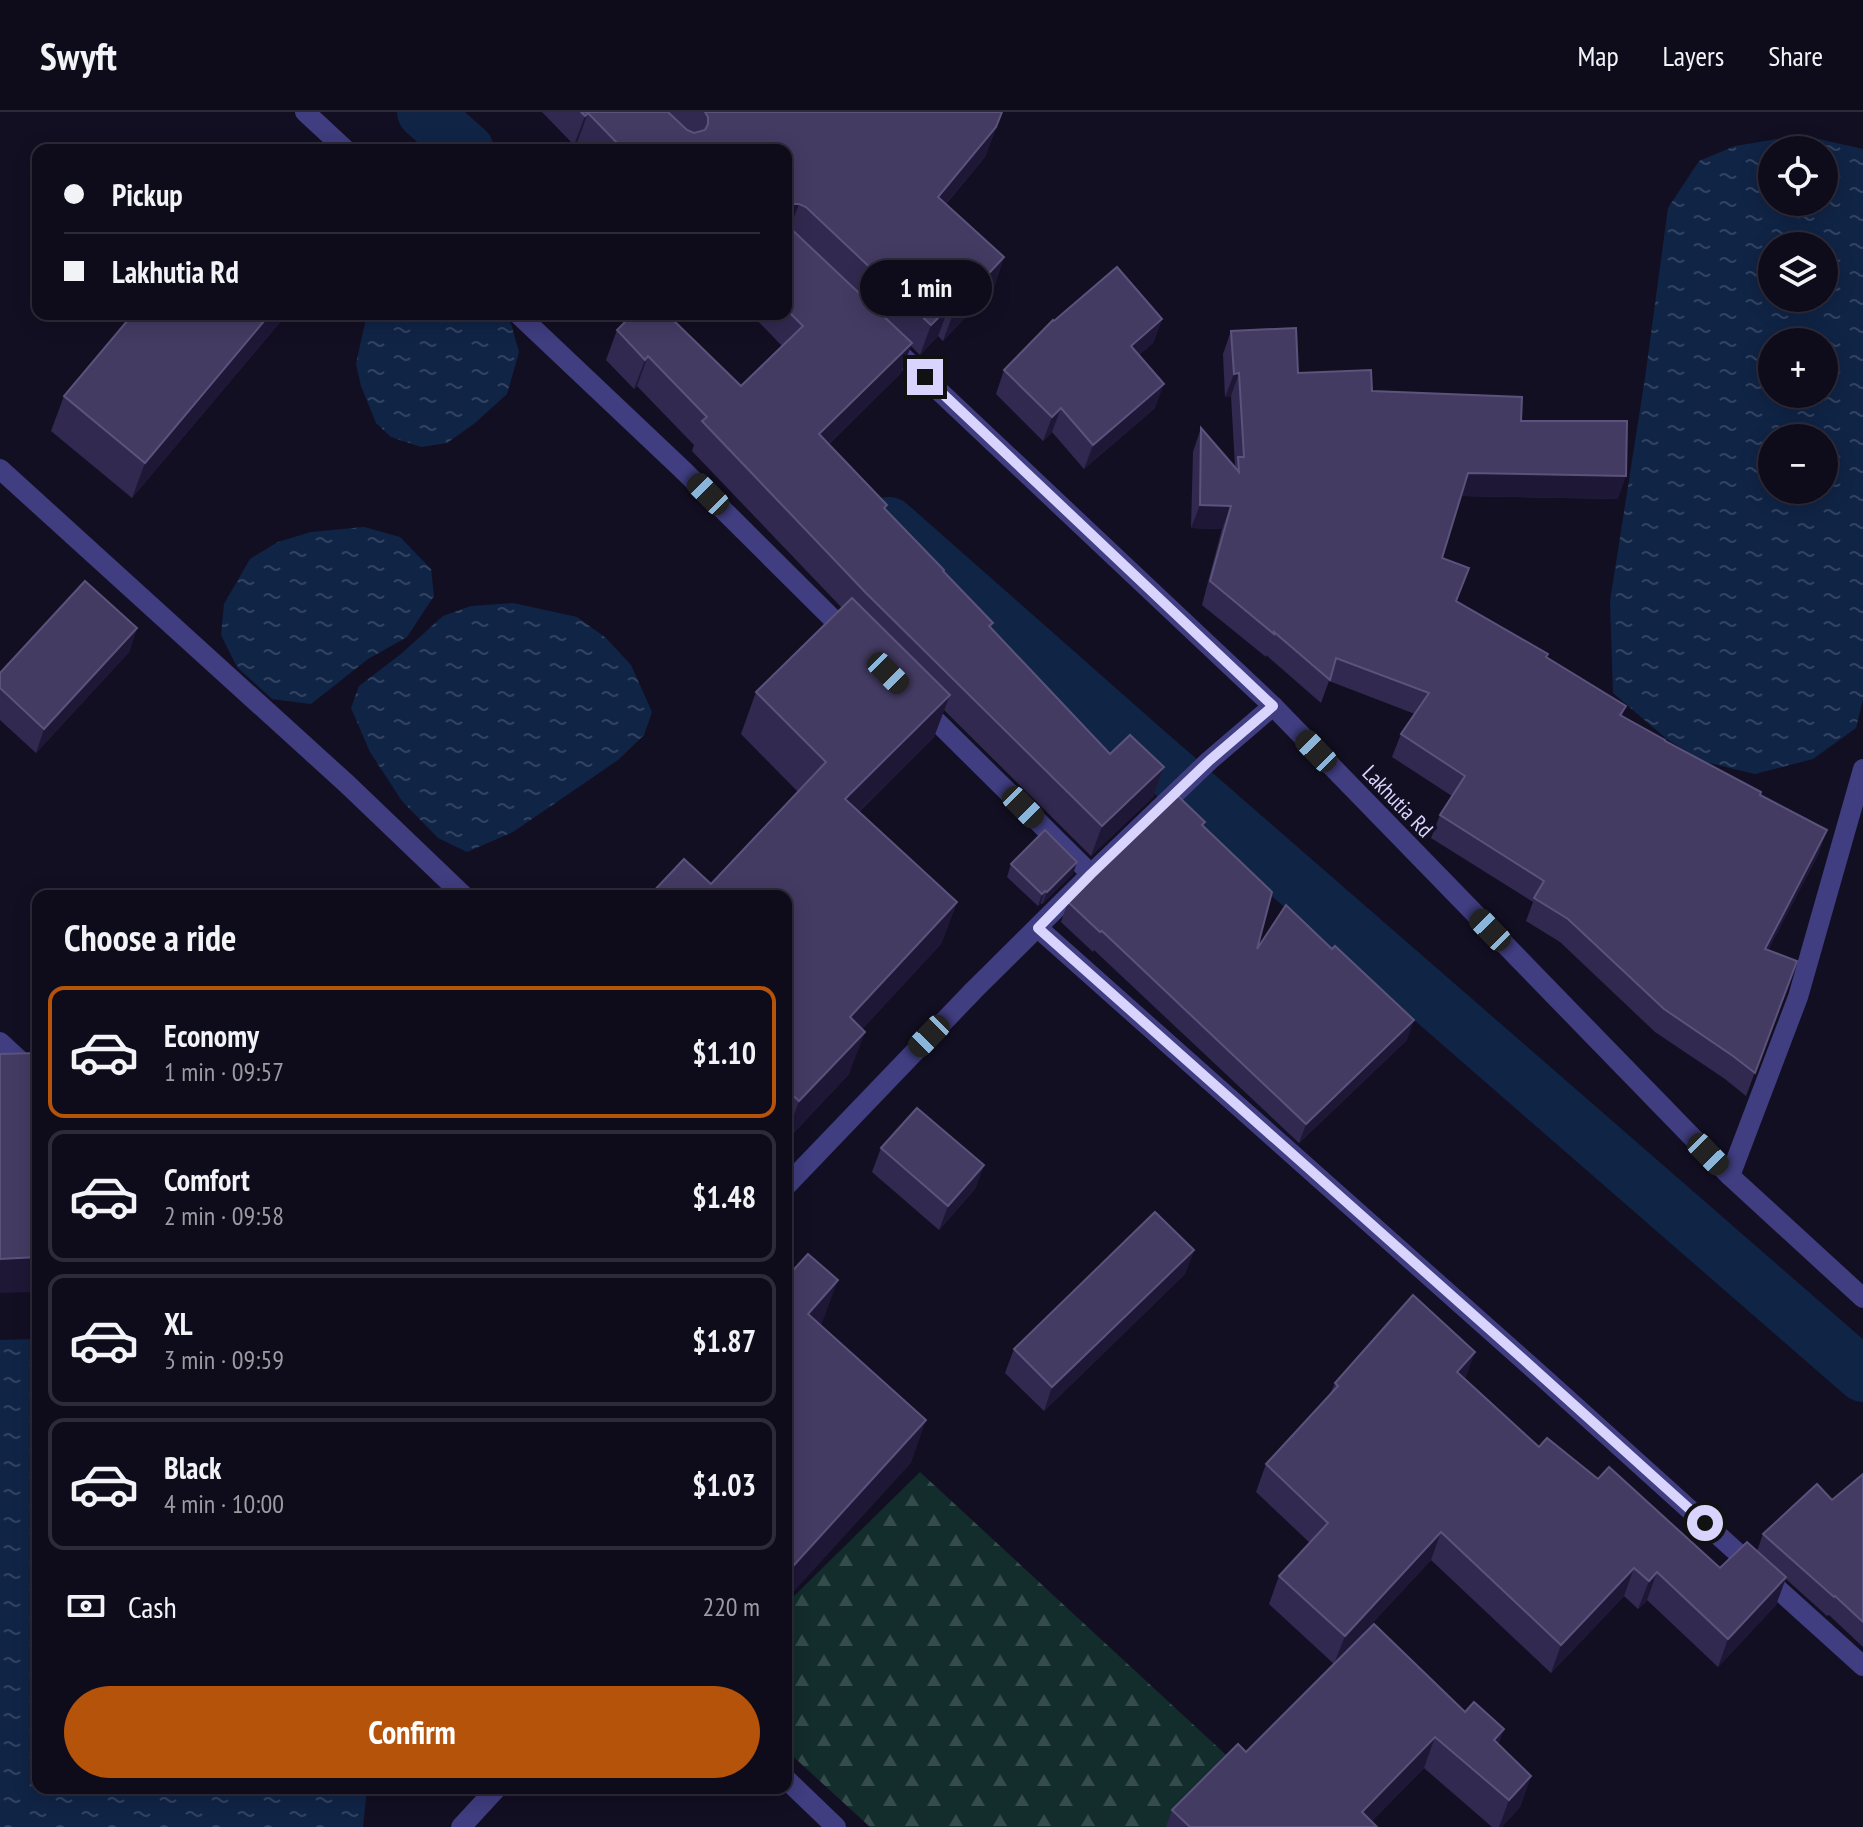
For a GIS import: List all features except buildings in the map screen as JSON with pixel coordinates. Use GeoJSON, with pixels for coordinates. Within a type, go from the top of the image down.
{"type":"FeatureCollection","features":[{"type":"Feature","properties":{"kind":"street"},"geometry":{"type":"LineString","coordinates":[[305,112],[340,144]]}},
{"type":"Feature","properties":{"kind":"street"},"geometry":{"type":"LineString","coordinates":[[524,320],[685,472],[865,651]]}},
{"type":"Feature","properties":{"kind":"street","name":"Lakhutia Rd"},"geometry":{"type":"LineString","coordinates":[[867,322],[1273,706],[1730,1176],[1863,1298]]}},
{"type":"Feature","properties":{"kind":"street"},"geometry":{"type":"LineString","coordinates":[[0,469],[347,784],[458,890]]}},
{"type":"Feature","properties":{"kind":"street"},"geometry":{"type":"LineString","coordinates":[[911,695],[1091,874]]}},
{"type":"Feature","properties":{"kind":"street"},"geometry":{"type":"LineString","coordinates":[[792,1180],[974,990],[1091,874],[1210,760],[1273,706]]}},
{"type":"Feature","properties":{"kind":"street"},"geometry":{"type":"LineString","coordinates":[[1730,1176],[1798,997],[1863,769]]}},
{"type":"Feature","properties":{"kind":"street"},"geometry":{"type":"LineString","coordinates":[[1038,928],[1863,1666]]}},
{"type":"Feature","properties":{"kind":"street"},"geometry":{"type":"LineString","coordinates":[[0,1042],[32,1071]]}},
{"type":"Feature","properties":{"kind":"street"},"geometry":{"type":"LineString","coordinates":[[792,1785],[836,1827]]}},
{"type":"Feature","properties":{"kind":"street"},"geometry":{"type":"LineString","coordinates":[[461,1827],[491,1794]]}},
{"type":"Feature","properties":{"kind":"green space"},"geometry":{"type":"Polygon","coordinates":[[[920,1472],[1304,1827],[870,1827],[792,1756],[792,1598],[920,1472]]]}},
{"type":"Feature","properties":{"kind":"water"},"geometry":{"type":"Polygon","coordinates":[[[1758,142],[1758,216],[1838,216],[1838,143],[1863,149],[1863,699],[1856,728],[1813,759],[1755,774],[1705,762],[1668,740],[1613,693],[1610,601],[1668,208],[1699,161],[1735,146],[1758,142]]]}},
{"type":"Feature","properties":{"kind":"water"},"geometry":{"type":"Polygon","coordinates":[[[368,320],[508,320],[519,352],[507,394],[447,443],[421,447],[391,437],[376,423],[361,386],[356,364],[368,320]]]}},
{"type":"Feature","properties":{"kind":"water"},"geometry":{"type":"Polygon","coordinates":[[[364,527],[400,537],[431,569],[434,596],[407,637],[368,659],[311,704],[272,699],[237,667],[221,635],[224,604],[250,559],[278,542],[311,532],[364,527]]]}},
{"type":"Feature","properties":{"kind":"water"},"geometry":{"type":"Polygon","coordinates":[[[513,603],[577,617],[606,638],[631,665],[652,712],[644,735],[618,760],[513,832],[467,852],[438,838],[402,801],[370,752],[351,708],[359,686],[443,616],[471,606],[513,603]]]}},
{"type":"Feature","properties":{"kind":"water"},"geometry":{"type":"Polygon","coordinates":[[[32,1339],[32,1794],[366,1794],[363,1827],[0,1827],[0,1340],[32,1339]]]}},
{"type":"Feature","properties":{"kind":"waterway"},"geometry":{"type":"LineString","coordinates":[[424,112],[460,144]]}},
{"type":"Feature","properties":{"kind":"waterway"},"geometry":{"type":"LineString","coordinates":[[889,524],[1863,1375]]}},
{"type":"Feature","properties":{"kind":"route"},"geometry":{"type":"LineString","coordinates":[[925,377],[1273,706],[1210,760],[1038,928],[1705,1523]]}}]}
